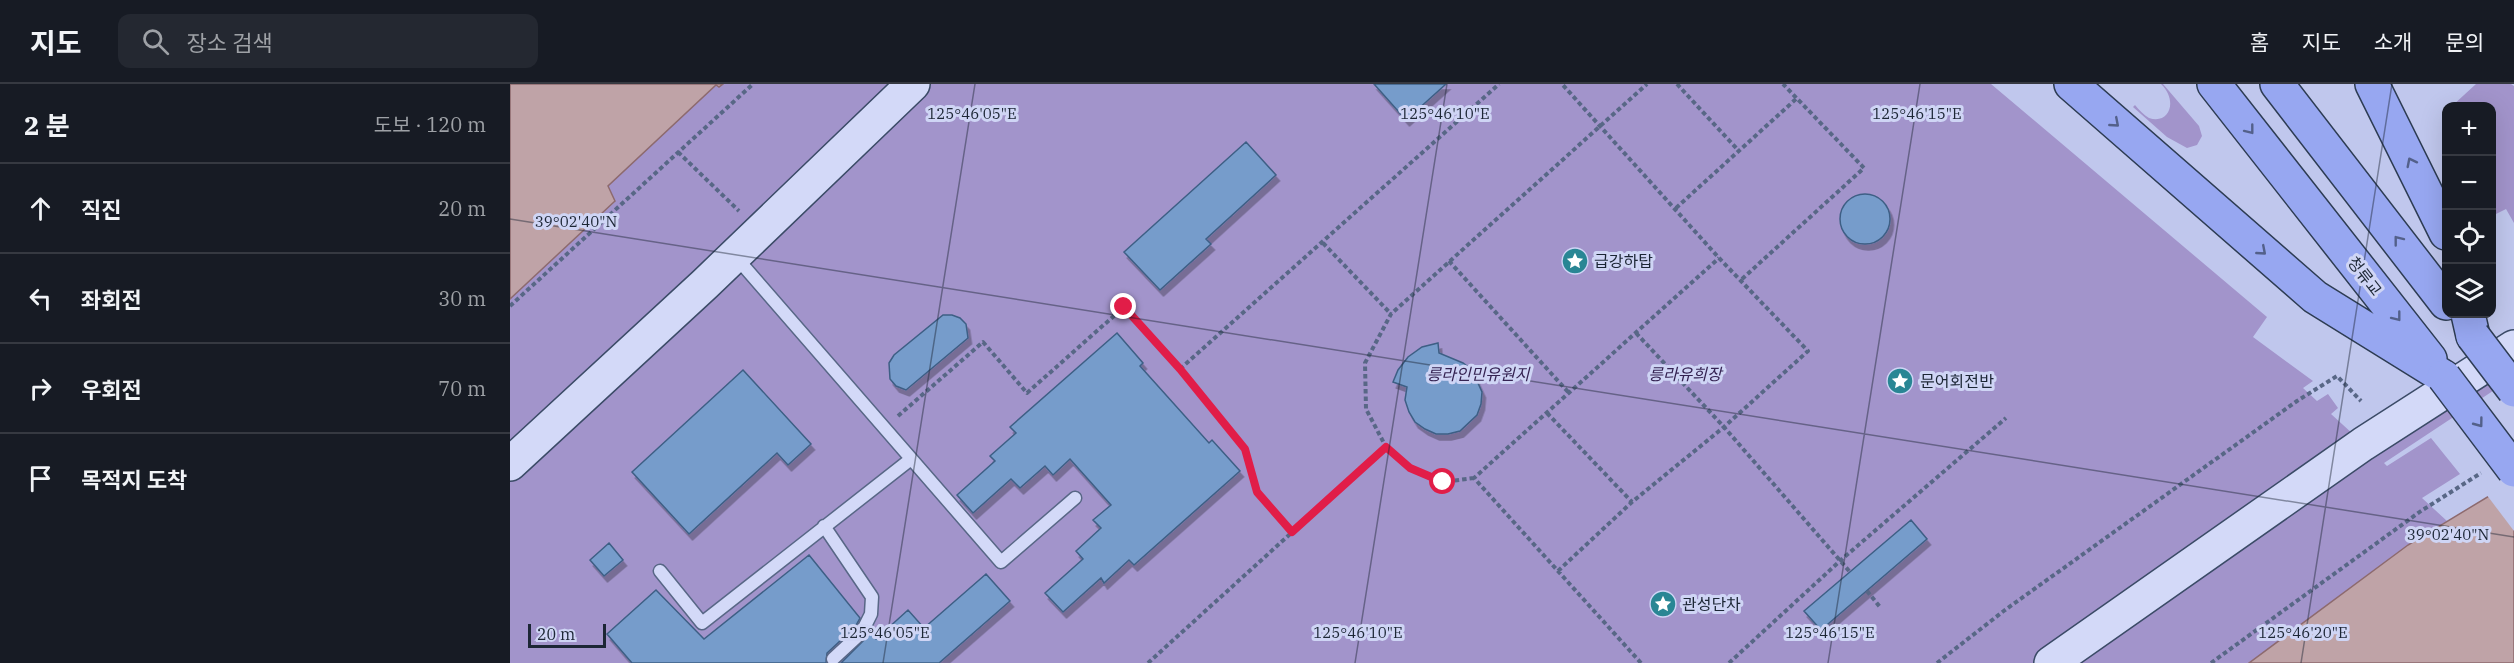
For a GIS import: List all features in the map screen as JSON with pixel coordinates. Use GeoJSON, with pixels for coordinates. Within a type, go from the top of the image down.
{"type":"FeatureCollection","features":[{"type":"Feature","properties":{"kind":"main road"},"geometry":{"type":"LineString","coordinates":[[2071,84],[2315,297],[2444,377]]}},
{"type":"Feature","properties":{"kind":"main road","name":"청류교"},"geometry":{"type":"LineString","coordinates":[[2214,84],[2444,377],[2500,470]]}},
{"type":"Feature","properties":{"kind":"main road"},"geometry":{"type":"LineString","coordinates":[[2277,84],[2442,298]]}},
{"type":"Feature","properties":{"kind":"main road"},"geometry":{"type":"LineString","coordinates":[[2372,84],[2442,225]]}},
{"type":"Feature","properties":{"kind":"main road"},"geometry":{"type":"LineString","coordinates":[[2465,321],[2514,390]]}},
{"type":"Feature","properties":{"kind":"street"},"geometry":{"type":"LineString","coordinates":[[510,464],[735,255],[912,84]]}},
{"type":"Feature","properties":{"kind":"street"},"geometry":{"type":"LineString","coordinates":[[2051,663],[2363,444],[2514,347]]}},
{"type":"Feature","properties":{"kind":"lane"},"geometry":{"type":"LineString","coordinates":[[735,255],[1001,562],[1076,498]]}},
{"type":"Feature","properties":{"kind":"lane"},"geometry":{"type":"LineString","coordinates":[[660,571],[702,623],[911,459]]}},
{"type":"Feature","properties":{"kind":"lane"},"geometry":{"type":"LineString","coordinates":[[824,526],[872,597],[871,614],[862,632],[833,659]]}},
{"type":"Feature","properties":{"kind":"path"},"geometry":{"type":"LineString","coordinates":[[510,306],[753,84]]}},
{"type":"Feature","properties":{"kind":"path"},"geometry":{"type":"LineString","coordinates":[[1558,571],[1632,502],[1724,427],[1808,351],[1742,279],[1719,258],[1562,84]]}},
{"type":"Feature","properties":{"kind":"path"},"geometry":{"type":"LineString","coordinates":[[1647,84],[1391,314],[1365,363],[1366,409],[1386,447],[1410,468],[1443,482],[1474,478],[1719,258]]}},
{"type":"Feature","properties":{"kind":"path"},"geometry":{"type":"LineString","coordinates":[[1677,84],[1739,151]]}},
{"type":"Feature","properties":{"kind":"path"},"geometry":{"type":"LineString","coordinates":[[1742,279],[1864,168],[1782,84]]}},
{"type":"Feature","properties":{"kind":"path"},"geometry":{"type":"LineString","coordinates":[[1180,369],[1497,85]]}},
{"type":"Feature","properties":{"kind":"path"},"geometry":{"type":"LineString","coordinates":[[1676,208],[1796,99]]}},
{"type":"Feature","properties":{"kind":"path"},"geometry":{"type":"LineString","coordinates":[[678,152],[736,209]]}},
{"type":"Feature","properties":{"kind":"path"},"geometry":{"type":"LineString","coordinates":[[1323,242],[1391,314]]}},
{"type":"Feature","properties":{"kind":"path"},"geometry":{"type":"LineString","coordinates":[[1449,261],[1569,393]]}},
{"type":"Feature","properties":{"kind":"path"},"geometry":{"type":"LineString","coordinates":[[897,416],[983,342],[1027,393],[1124,307],[1180,369],[1245,449],[1257,492],[1292,532]]}},
{"type":"Feature","properties":{"kind":"path"},"geometry":{"type":"LineString","coordinates":[[1636,333],[1724,427],[1850,572]]}},
{"type":"Feature","properties":{"kind":"path"},"geometry":{"type":"LineString","coordinates":[[1937,663],[2005,610],[2327,382],[2337,376],[2361,401]]}},
{"type":"Feature","properties":{"kind":"path"},"geometry":{"type":"LineString","coordinates":[[1547,413],[1632,502]]}},
{"type":"Feature","properties":{"kind":"path"},"geometry":{"type":"LineString","coordinates":[[1729,663],[1840,560],[2006,418]]}},
{"type":"Feature","properties":{"kind":"path"},"geometry":{"type":"LineString","coordinates":[[1148,663],[1386,447]]}},
{"type":"Feature","properties":{"kind":"path"},"geometry":{"type":"LineString","coordinates":[[2211,663],[2421,511],[2500,470]]}},
{"type":"Feature","properties":{"kind":"path"},"geometry":{"type":"LineString","coordinates":[[1474,478],[1641,663]]}},
{"type":"Feature","properties":{"kind":"path"},"geometry":{"type":"LineString","coordinates":[[1867,591],[1880,607]]}},
{"type":"Feature","properties":{"kind":"green space","name":"릉라인민유원지"},"geometry":{"type":"Polygon","coordinates":[[[723,84],[1991,84],[2267,317],[2253,337],[2313,381],[2303,388],[2317,401],[2328,394],[2338,408],[2331,414],[2376,455],[2514,366],[2514,377],[2384,463],[2387,466],[2431,438],[2460,474],[2422,498],[2447,521],[2408,545],[2249,663],[510,663],[510,299],[615,202],[607,186],[716,85],[719,87],[723,84]]]}},
{"type":"Feature","properties":{"kind":"green space"},"geometry":{"type":"Polygon","coordinates":[[[2161,84],[2199,126],[2202,136],[2197,145],[2187,148],[2167,137],[2133,107],[2135,105],[2149,118],[2162,118],[2167,115],[2169,97],[2161,84]]]}},
{"type":"Feature","properties":{"kind":"green space"},"geometry":{"type":"Polygon","coordinates":[[[2476,84],[2511,84],[2514,86],[2514,223],[2506,209],[2496,214],[2496,102],[2456,102],[2476,84]]]}},
{"type":"Feature","properties":{"kind":"shaded area"},"geometry":{"type":"Polygon","coordinates":[[[510,84],[723,84],[719,87],[716,85],[608,186],[615,201],[510,299],[510,84]]]}},
{"type":"Feature","properties":{"kind":"shaded area"},"geometry":{"type":"Polygon","coordinates":[[[2514,481],[2514,663],[2249,663],[2408,545],[2514,481]]]}},
{"type":"Feature","properties":{"kind":"pier"},"geometry":{"type":"Polygon","coordinates":[[[2514,478],[2514,531],[2486,494],[2514,478]]]}},
{"type":"Feature","properties":{"kind":"building"},"geometry":{"type":"Polygon","coordinates":[[[1374,84],[1446,84],[1406,120],[1374,84]]]}},
{"type":"Feature","properties":{"kind":"building"},"geometry":{"type":"Polygon","coordinates":[[[1246,142],[1276,175],[1206,239],[1211,244],[1160,290],[1124,252],[1246,142]]]}},
{"type":"Feature","properties":{"kind":"building"},"geometry":{"type":"Polygon","coordinates":[[[1865,194],[1874,196],[1885,205],[1890,219],[1888,228],[1879,239],[1865,244],[1856,242],[1845,233],[1840,219],[1842,210],[1851,199],[1865,194]]]}},
{"type":"Feature","properties":{"kind":"building"},"geometry":{"type":"Polygon","coordinates":[[[943,315],[960,318],[966,324],[968,338],[906,390],[896,386],[890,379],[889,363],[894,355],[943,315]]]}},
{"type":"Feature","properties":{"kind":"building"},"geometry":{"type":"Polygon","coordinates":[[[1117,333],[1143,363],[1140,366],[1209,443],[1212,440],[1240,471],[1134,565],[1129,560],[1104,583],[1101,578],[1063,612],[1045,593],[1083,559],[1076,551],[1101,528],[1093,520],[1111,505],[1070,459],[1053,475],[1045,466],[1020,488],[1011,479],[973,513],[957,495],[995,461],[990,456],[1016,433],[1010,427],[1117,333]]]}},
{"type":"Feature","properties":{"kind":"building"},"geometry":{"type":"Polygon","coordinates":[[[1438,343],[1439,353],[1463,363],[1472,370],[1482,392],[1477,415],[1460,431],[1448,434],[1436,434],[1415,422],[1405,400],[1407,387],[1393,382],[1398,370],[1408,357],[1422,347],[1438,343]]]}},
{"type":"Feature","properties":{"kind":"building"},"geometry":{"type":"Polygon","coordinates":[[[743,370],[811,444],[788,465],[777,453],[689,534],[632,472],[743,370]]]}},
{"type":"Feature","properties":{"kind":"building"},"geometry":{"type":"Polygon","coordinates":[[[1911,520],[1927,539],[1821,630],[1804,611],[1911,520]]]}},
{"type":"Feature","properties":{"kind":"building"},"geometry":{"type":"Polygon","coordinates":[[[609,543],[623,560],[604,576],[590,560],[609,543]]]}},
{"type":"Feature","properties":{"kind":"building"},"geometry":{"type":"Polygon","coordinates":[[[809,555],[860,618],[855,627],[827,653],[826,663],[632,663],[607,634],[656,590],[704,639],[809,555]]]}},
{"type":"Feature","properties":{"kind":"building"},"geometry":{"type":"Polygon","coordinates":[[[986,574],[1010,601],[939,663],[841,663],[871,633],[876,639],[908,610],[924,628],[986,574]]]}},
{"type":"Feature","properties":{"kind":"place","name":"급강하탑"},"geometry":{"type":"Point","coordinates":[1575,261]}},
{"type":"Feature","properties":{"kind":"place","name":"문어회전반"},"geometry":{"type":"Point","coordinates":[1900,381]}},
{"type":"Feature","properties":{"kind":"place","name":"관성단차"},"geometry":{"type":"Point","coordinates":[1663,604]}},
{"type":"Feature","properties":{"kind":"route"},"geometry":{"type":"LineString","coordinates":[[1124,307],[1180,369],[1245,449],[1257,492],[1292,532],[1386,447],[1410,468],[1443,482]]}},
{"type":"Feature","properties":{"kind":"park label","name":"릉라유희장"},"geometry":{"type":"Point","coordinates":[1685,374]}}]}
